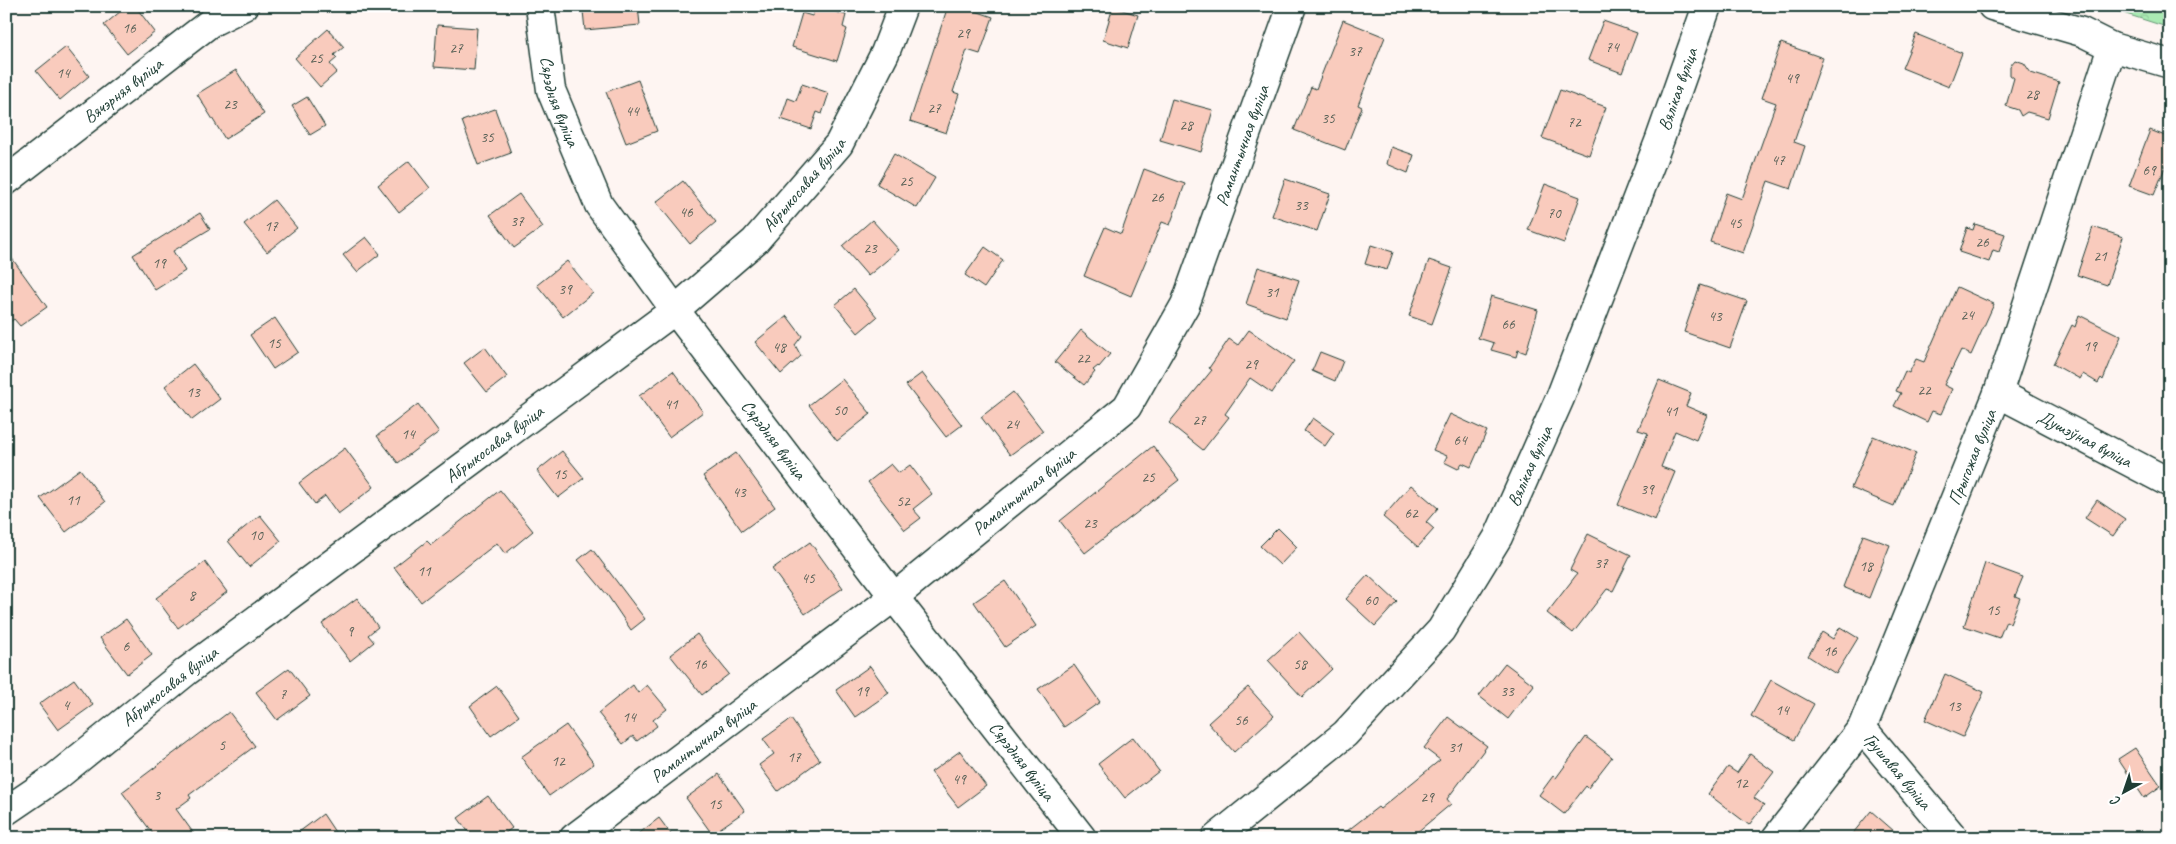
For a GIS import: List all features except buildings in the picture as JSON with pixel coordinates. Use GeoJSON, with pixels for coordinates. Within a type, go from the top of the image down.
{"type":"FeatureCollection","features":[{"type":"Feature","properties":{"kind":"street","name":"Вячэрняя вуліца"},"geometry":{"type":"LineString","coordinates":[[6,181],[210,24],[244,6]]}},
{"type":"Feature","properties":{"kind":"street","name":"Сярэдняя вуліца"},"geometry":{"type":"LineString","coordinates":[[540,6],[551,90],[599,205],[675,310],[894,597],[1082,838]]}},
{"type":"Feature","properties":{"kind":"street","name":"Абрыкосавая вуліца"},"geometry":{"type":"LineString","coordinates":[[6,811],[56,777],[203,659],[675,310],[755,241],[839,144],[886,53],[903,6]]}},
{"type":"Feature","properties":{"kind":"street","name":"Рамантычная вуліца"},"geometry":{"type":"LineString","coordinates":[[574,838],[894,597],[1127,407],[1186,305],[1292,6]]}},
{"type":"Feature","properties":{"kind":"street","name":"Вялікая вуліца"},"geometry":{"type":"LineString","coordinates":[[1216,838],[1345,734],[1441,630],[1498,536],[1560,398],[1660,139],[1707,6]]}},
{"type":"Feature","properties":{"kind":"street"},"geometry":{"type":"LineString","coordinates":[[1992,6],[2082,32],[2112,47],[2170,64]]}},
{"type":"Feature","properties":{"kind":"street","name":"Прыгожая вуліца"},"geometry":{"type":"LineString","coordinates":[[1776,838],[1862,728],[1998,394],[2112,47]]}},
{"type":"Feature","properties":{"kind":"street","name":"Душэўная вуліца"},"geometry":{"type":"LineString","coordinates":[[1998,394],[2170,483]]}},
{"type":"Feature","properties":{"kind":"street","name":"Грушавая вуліца"},"geometry":{"type":"LineString","coordinates":[[1862,728],[1954,838]]}},
{"type":"Feature","properties":{"kind":"green space"},"geometry":{"type":"Polygon","coordinates":[[[2101,6],[2170,6],[2170,28],[2101,6]]]}}]}
